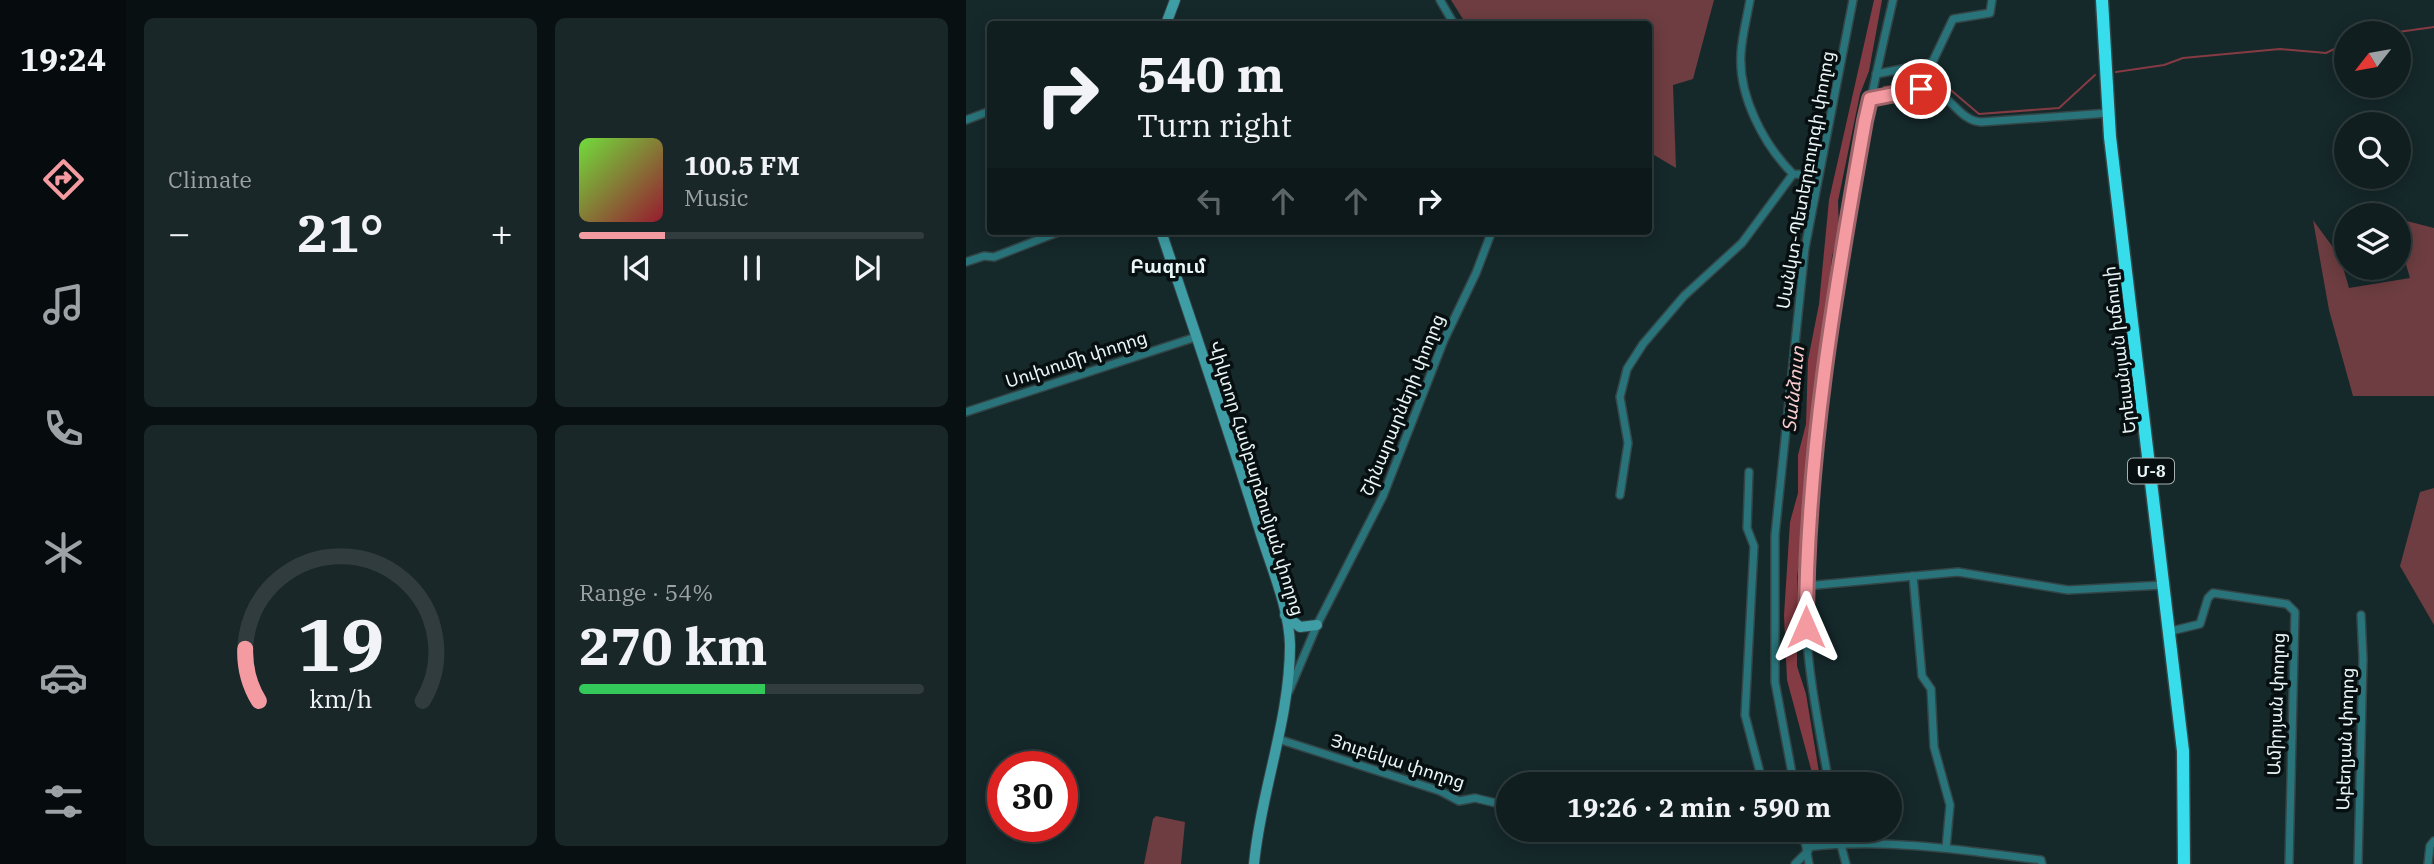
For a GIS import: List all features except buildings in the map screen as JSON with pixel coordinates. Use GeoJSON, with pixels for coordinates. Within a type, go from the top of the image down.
{"type":"FeatureCollection","features":[{"type":"Feature","properties":{"kind":"highway","name":"Երեւանյան խճուղի"},"geometry":{"type":"LineString","coordinates":[[2102,0],[2109,113],[2183,751],[2184,864]]}},
{"type":"Feature","properties":{"kind":"street"},"geometry":{"type":"LineString","coordinates":[[1167,21],[1175,0]]}},
{"type":"Feature","properties":{"kind":"street"},"geometry":{"type":"LineString","coordinates":[[1440,0],[1452,21]]}},
{"type":"Feature","properties":{"kind":"street"},"geometry":{"type":"LineString","coordinates":[[1750,0],[1740,55],[1746,94],[1777,158],[1793,174],[1818,175]]}},
{"type":"Feature","properties":{"kind":"street","name":"Սանկտ-Պետերբուրգի փողոց"},"geometry":{"type":"LineString","coordinates":[[1792,772],[1775,682],[1775,535],[1788,389],[1818,175],[1853,0]]}},
{"type":"Feature","properties":{"kind":"street"},"geometry":{"type":"LineString","coordinates":[[1827,772],[1810,680],[1806,586],[1813,475],[1828,334],[1870,99],[1891,0]]}},
{"type":"Feature","properties":{"kind":"street"},"geometry":{"type":"LineString","coordinates":[[1876,74],[1933,61],[1953,19],[1990,13],[1992,0]]}},
{"type":"Feature","properties":{"kind":"street"},"geometry":{"type":"LineString","coordinates":[[1870,99],[1921,89],[1934,90],[1970,121],[1981,122],[2109,113]]}},
{"type":"Feature","properties":{"kind":"street"},"geometry":{"type":"LineString","coordinates":[[966,120],[987,112]]}},
{"type":"Feature","properties":{"kind":"street"},"geometry":{"type":"LineString","coordinates":[[1620,495],[1628,443],[1620,397],[1627,369],[1643,344],[1684,296],[1742,243],[1793,174]]}},
{"type":"Feature","properties":{"kind":"street"},"geometry":{"type":"LineString","coordinates":[[966,262],[984,256],[994,257],[1052,235]]}},
{"type":"Feature","properties":{"kind":"street","name":"Վիկտոր Համբարձումյան փողոց"},"geometry":{"type":"LineString","coordinates":[[1162,235],[1285,615],[1290,643],[1286,698],[1278,739]]}},
{"type":"Feature","properties":{"kind":"street","name":"Շինարարների փողոց"},"geometry":{"type":"LineString","coordinates":[[1286,698],[1317,625],[1383,496],[1444,340],[1476,273],[1490,235]]}},
{"type":"Feature","properties":{"kind":"street","name":"Սուխումի փողոց"},"geometry":{"type":"LineString","coordinates":[[966,412],[1196,337]]}},
{"type":"Feature","properties":{"kind":"street"},"geometry":{"type":"LineString","coordinates":[[1749,472],[1747,527],[1754,546],[1745,715],[1760,772]]}},
{"type":"Feature","properties":{"kind":"street"},"geometry":{"type":"LineString","coordinates":[[1806,586],[1958,572],[2068,590],[2165,585]]}},
{"type":"Feature","properties":{"kind":"street"},"geometry":{"type":"LineString","coordinates":[[1913,576],[1923,676],[1931,690],[1934,747],[1950,805],[1946,848]]}},
{"type":"Feature","properties":{"kind":"street","name":"Ամիրյան փողոց"},"geometry":{"type":"LineString","coordinates":[[2171,631],[2200,624],[2208,598],[2213,593],[2287,604],[2295,612],[2288,864]]}},
{"type":"Feature","properties":{"kind":"street"},"geometry":{"type":"LineString","coordinates":[[1285,615],[1300,627],[1317,625]]}},
{"type":"Feature","properties":{"kind":"street","name":"Աբեղյան փողոց"},"geometry":{"type":"LineString","coordinates":[[2358,864],[2363,659],[2361,615]]}},
{"type":"Feature","properties":{"kind":"street"},"geometry":{"type":"LineString","coordinates":[[1254,864],[1258,824],[1278,739]]}},
{"type":"Feature","properties":{"kind":"street","name":"Յուբեկա փողոց"},"geometry":{"type":"LineString","coordinates":[[1278,739],[1440,791],[1459,801],[1475,798],[1496,803]]}},
{"type":"Feature","properties":{"kind":"street"},"geometry":{"type":"LineString","coordinates":[[2428,864],[2430,846],[2434,841]]}},
{"type":"Feature","properties":{"kind":"street"},"geometry":{"type":"LineString","coordinates":[[1799,842],[1807,847],[1838,843],[1946,848],[2041,860],[2042,864]]}},
{"type":"Feature","properties":{"kind":"street"},"geometry":{"type":"LineString","coordinates":[[1806,842],[1809,864]]}},
{"type":"Feature","properties":{"kind":"street"},"geometry":{"type":"LineString","coordinates":[[1838,843],[1846,864]]}},
{"type":"Feature","properties":{"kind":"street"},"geometry":{"type":"LineString","coordinates":[[1795,864],[1807,847]]}},
{"type":"Feature","properties":{"kind":"shaded area"},"geometry":{"type":"Polygon","coordinates":[[[1451,0],[1714,0],[1693,79],[1673,85],[1676,168],[1652,154],[1652,21],[1464,21],[1451,0]]]}},
{"type":"Feature","properties":{"kind":"shaded area"},"geometry":{"type":"Polygon","coordinates":[[[1874,0],[1882,0],[1869,71],[1860,94],[1838,201],[1839,231],[1832,256],[1827,315],[1814,397],[1797,578],[1797,666],[1806,694],[1819,772],[1812,772],[1787,680],[1784,615],[1790,522],[1798,493],[1798,455],[1806,424],[1808,360],[1819,304],[1829,200],[1874,0]]]}},
{"type":"Feature","properties":{"kind":"shaded area"},"geometry":{"type":"Polygon","coordinates":[[[2313,220],[2334,249],[2334,280],[2347,280],[2349,288],[2411,280],[2411,222],[2434,228],[2434,396],[2353,396],[2329,310],[2313,220]]]}},
{"type":"Feature","properties":{"kind":"shaded area"},"geometry":{"type":"Polygon","coordinates":[[[2434,488],[2434,625],[2400,566],[2420,492],[2434,488]]]}},
{"type":"Feature","properties":{"kind":"shaded area"},"geometry":{"type":"Polygon","coordinates":[[[1156,816],[1185,822],[1181,864],[1144,864],[1153,819],[1156,816]]]}},
{"type":"Feature","properties":{"kind":"waterway"},"geometry":{"type":"LineString","coordinates":[[2412,30],[2434,27]]}},
{"type":"Feature","properties":{"kind":"waterway"},"geometry":{"type":"LineString","coordinates":[[2116,72],[2164,65],[2183,58],[2280,49],[2326,53],[2334,49]]}},
{"type":"Feature","properties":{"kind":"waterway"},"geometry":{"type":"LineString","coordinates":[[1884,87],[1939,80],[1979,114],[2059,108],[2095,75]]}},
{"type":"Feature","properties":{"kind":"district","name":"Բազում"},"geometry":{"type":"Point","coordinates":[1168,266]}},
{"type":"Feature","properties":{"kind":"route"},"geometry":{"type":"LineString","coordinates":[[1806,627],[1813,475],[1828,334],[1865,121],[1870,99],[1921,89]]}},
{"type":"Feature","properties":{"kind":"water label","name":"Տանձուտ"},"geometry":{"type":"Point","coordinates":[1793,389]}}]}
